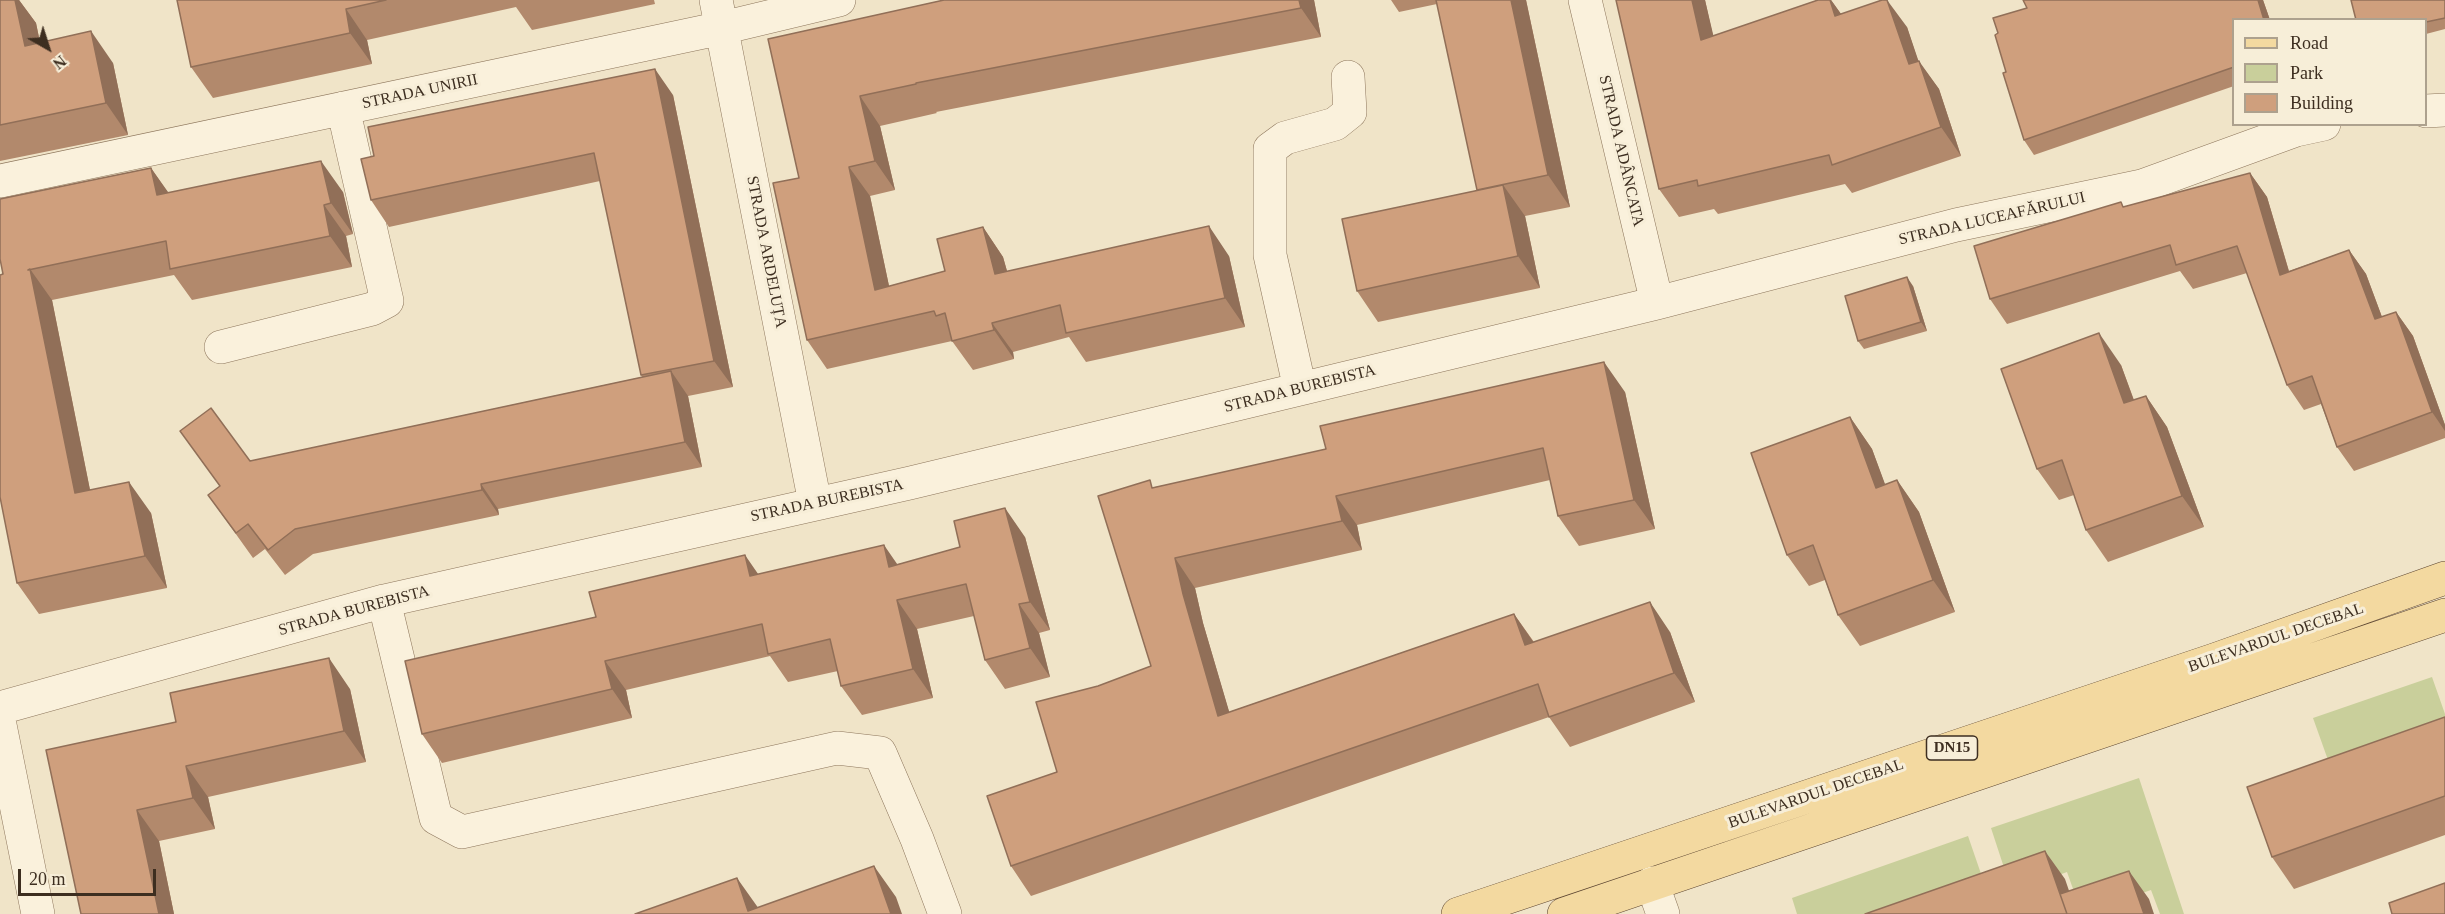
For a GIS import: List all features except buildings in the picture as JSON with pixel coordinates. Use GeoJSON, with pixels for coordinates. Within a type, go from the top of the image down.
{"type":"FeatureCollection","features":[{"type":"Feature","properties":{"kind":"main road","name":"BULEVARDUL DECEBAL"},"geometry":{"type":"LineString","coordinates":[[1458,914],[2203,663],[2445,578]]}},
{"type":"Feature","properties":{"kind":"main road","name":"BULEVARDUL DECEBAL"},"geometry":{"type":"LineString","coordinates":[[1564,914],[2445,615]]}},
{"type":"Feature","properties":{"kind":"street","name":"STRADA UNIRII"},"geometry":{"type":"LineString","coordinates":[[0,181],[343,108],[719,14],[839,0]]}},
{"type":"Feature","properties":{"kind":"street","name":"STRADA ADÂNCATA"},"geometry":{"type":"LineString","coordinates":[[1585,0],[1657,303]]}},
{"type":"Feature","properties":{"kind":"street","name":"STRADA ARDELUȚA"},"geometry":{"type":"LineString","coordinates":[[719,14],[815,503]]}},
{"type":"Feature","properties":{"kind":"street"},"geometry":{"type":"LineString","coordinates":[[1300,389],[1270,255],[1270,148],[1286,138],[1335,124],[1350,112],[1348,77]]}},
{"type":"Feature","properties":{"kind":"street"},"geometry":{"type":"LineString","coordinates":[[221,347],[372,309],[387,301],[343,108]]}},
{"type":"Feature","properties":{"kind":"street"},"geometry":{"type":"LineString","coordinates":[[2427,111],[2445,110]]}},
{"type":"Feature","properties":{"kind":"street","name":"STRADA LUCEAFĂRULUI"},"geometry":{"type":"LineString","coordinates":[[1657,303],[1956,225],[2142,186],[2296,130],[2315,126]]}},
{"type":"Feature","properties":{"kind":"street","name":"STRADA BUREBISTA"},"geometry":{"type":"LineString","coordinates":[[0,708],[384,601],[910,483],[1657,303]]}},
{"type":"Feature","properties":{"kind":"street"},"geometry":{"type":"LineString","coordinates":[[384,601],[436,818],[462,832],[837,747],[880,753],[945,914]]}},
{"type":"Feature","properties":{"kind":"street"},"geometry":{"type":"LineString","coordinates":[[0,725],[38,914]]}},
{"type":"Feature","properties":{"kind":"street"},"geometry":{"type":"LineString","coordinates":[[1652,883],[1663,914]]}},
{"type":"Feature","properties":{"kind":"green space"},"geometry":{"type":"Polygon","coordinates":[[[2432,677],[2445,714],[2445,750],[2338,788],[2313,718],[2432,677]]]}},
{"type":"Feature","properties":{"kind":"green space"},"geometry":{"type":"Polygon","coordinates":[[[2139,778],[2184,914],[2160,914],[2151,890],[2082,914],[2067,872],[2012,892],[1991,828],[2139,778]]]}},
{"type":"Feature","properties":{"kind":"green space"},"geometry":{"type":"Polygon","coordinates":[[[1968,836],[1990,900],[1949,914],[1797,914],[1792,898],[1968,836]]]}}]}
